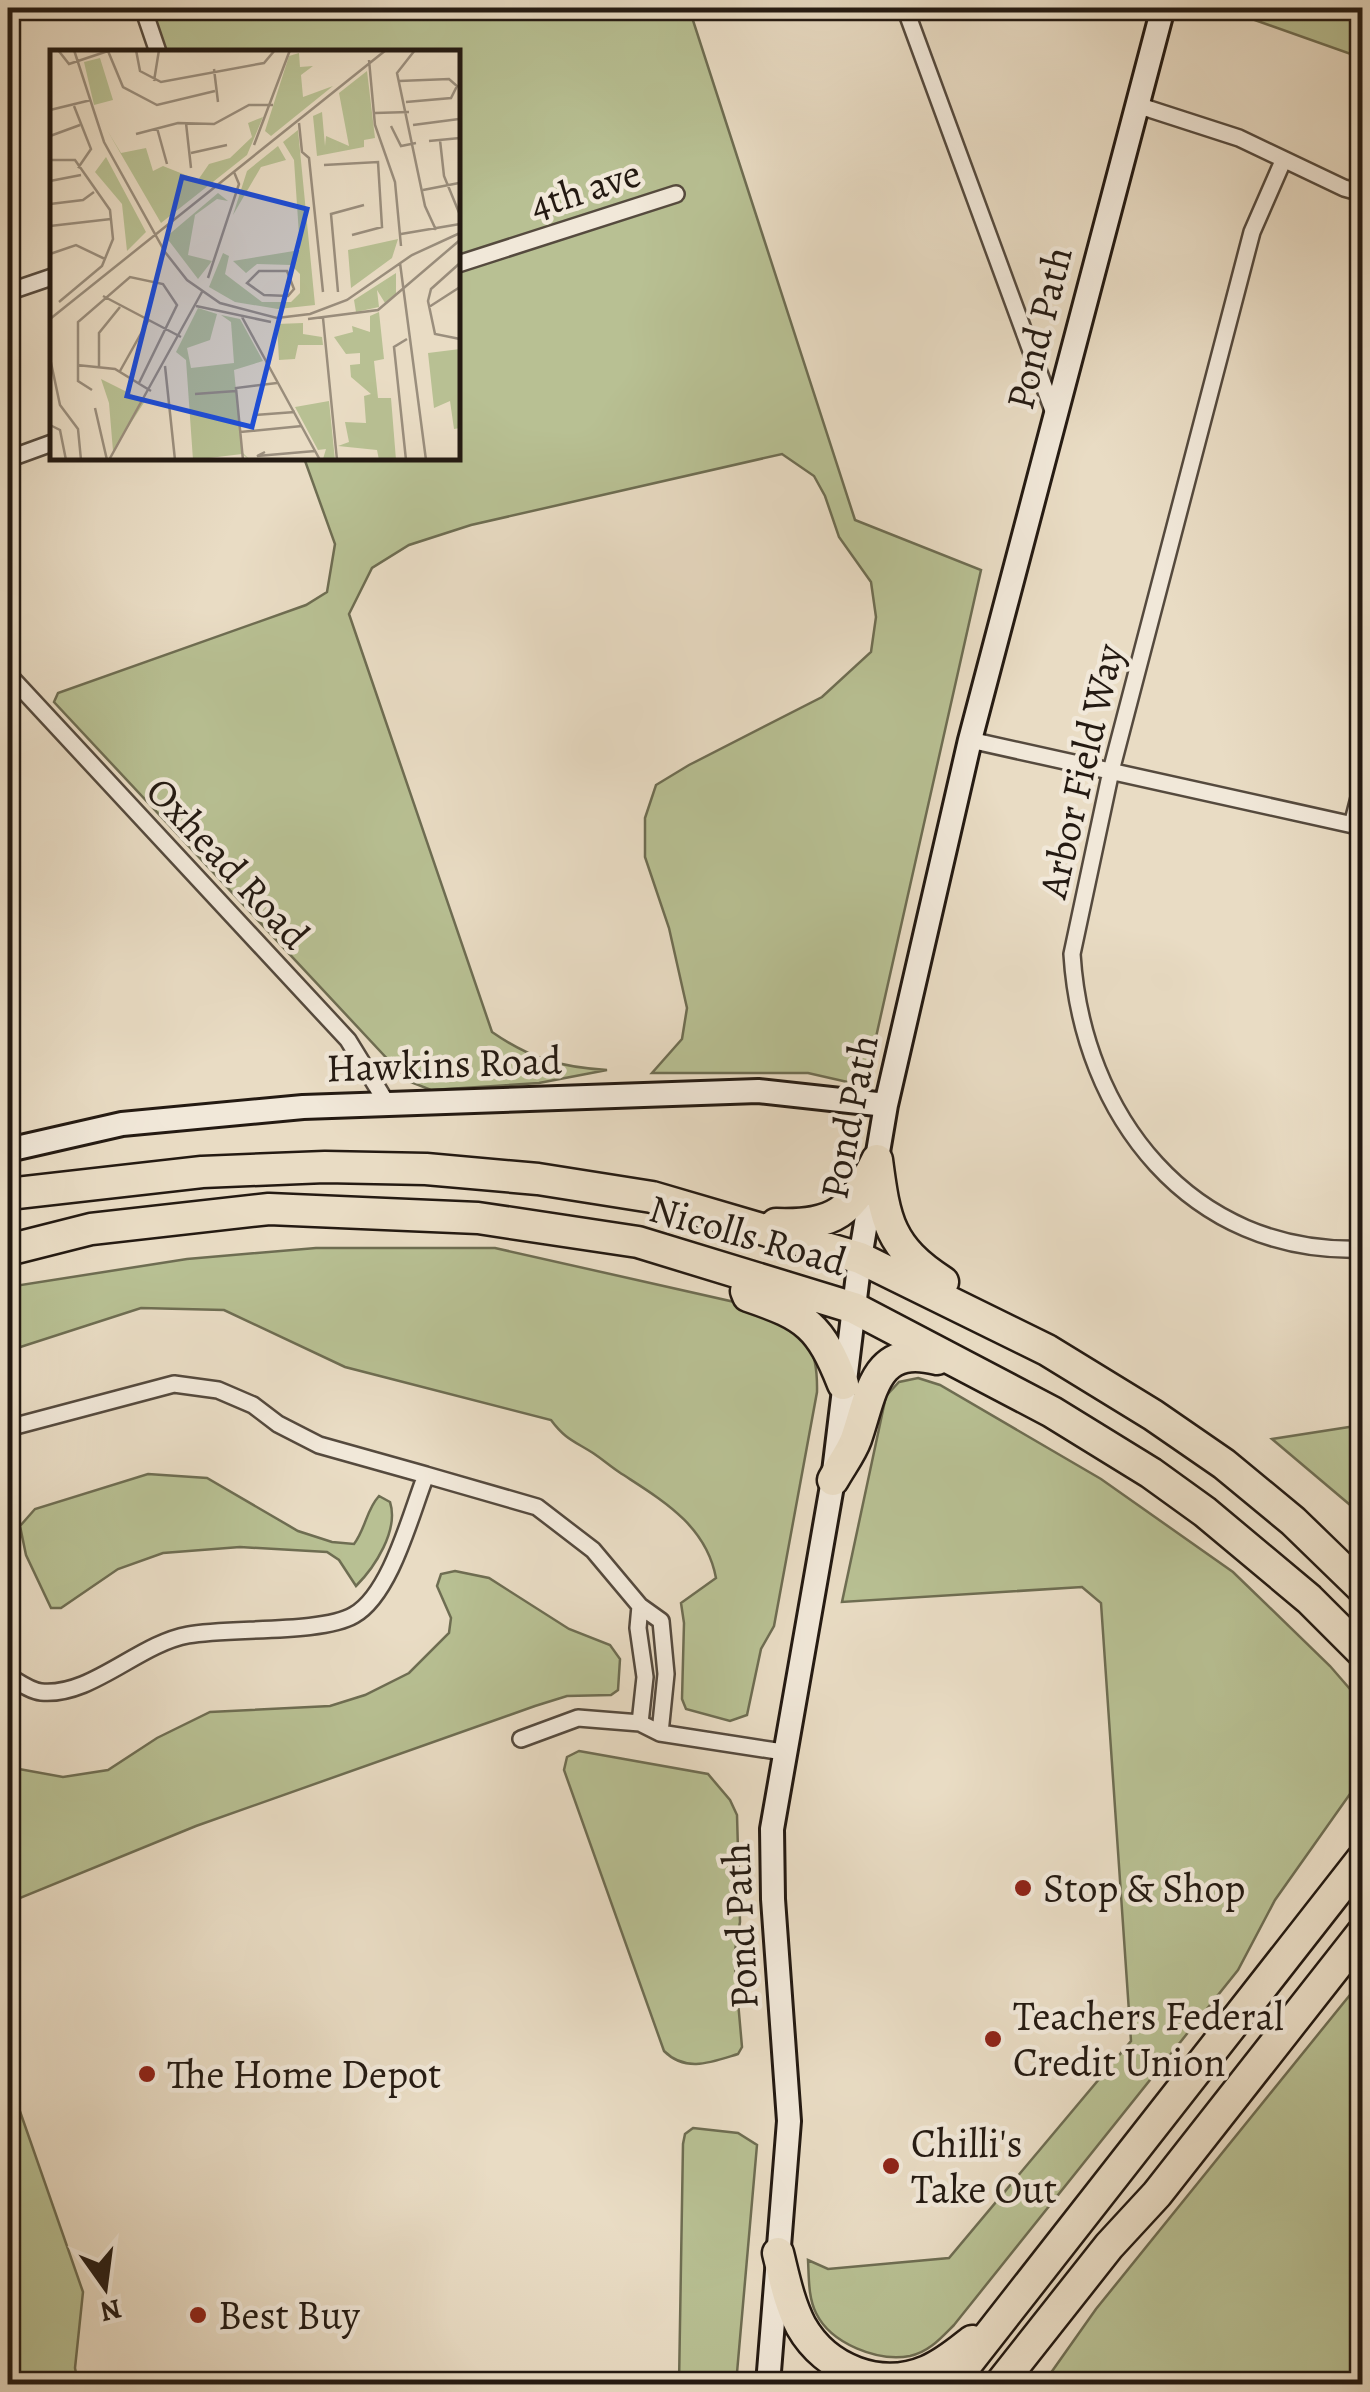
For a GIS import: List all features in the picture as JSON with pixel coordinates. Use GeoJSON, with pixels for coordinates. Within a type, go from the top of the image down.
{"type":"FeatureCollection","features":[{"type":"Feature","properties":{"kind":"highway"},"geometry":{"type":"LineString","coordinates":[[738,1222],[824,1222],[854,1201],[877,1160]]}},
{"type":"Feature","properties":{"kind":"highway"},"geometry":{"type":"LineString","coordinates":[[877,1160],[884,1214],[902,1248],[913,1262],[1006,1328]]}},
{"type":"Feature","properties":{"kind":"highway","name":"Nicolls Road"},"geometry":{"type":"LineString","coordinates":[[8,1194],[202,1172],[325,1166],[426,1169],[538,1179],[652,1197],[738,1222],[860,1258],[1006,1328],[1122,1395],[1212,1455],[1293,1520],[1362,1588]]}},
{"type":"Feature","properties":{"kind":"highway","name":"Nicolls Road"},"geometry":{"type":"LineString","coordinates":[[8,1250],[91,1229],[268,1209],[478,1218],[638,1242],[854,1308],[985,1374],[1166,1483],[1272,1566],[1357,1648]]}},
{"type":"Feature","properties":{"kind":"highway"},"geometry":{"type":"LineString","coordinates":[[742,1273],[748,1296],[778,1306],[817,1330],[843,1384]]}},
{"type":"Feature","properties":{"kind":"highway"},"geometry":{"type":"LineString","coordinates":[[832,1480],[855,1443],[868,1397],[880,1375],[896,1358],[915,1354],[985,1374]]}},
{"type":"Feature","properties":{"kind":"highway"},"geometry":{"type":"LineString","coordinates":[[951,2384],[1362,1859]]}},
{"type":"Feature","properties":{"kind":"highway"},"geometry":{"type":"LineString","coordinates":[[1000,2384],[1362,1936]]}},
{"type":"Feature","properties":{"kind":"highway"},"geometry":{"type":"LineString","coordinates":[[1021,2384],[1116,2259],[1157,2194]]}},
{"type":"Feature","properties":{"kind":"highway"},"geometry":{"type":"LineString","coordinates":[[778,2253],[790,2297],[806,2334],[823,2354],[855,2373],[892,2379],[925,2372],[1006,2315]]}},
{"type":"Feature","properties":{"kind":"street"},"geometry":{"type":"LineString","coordinates":[[142,8],[157,50]]}},
{"type":"Feature","properties":{"kind":"street"},"geometry":{"type":"LineString","coordinates":[[905,8],[1055,416]]}},
{"type":"Feature","properties":{"kind":"street","name":"Pond Path"},"geometry":{"type":"LineString","coordinates":[[768,2384],[788,2121],[771,1852],[783,1752],[832,1480],[860,1258],[886,1105],[970,740],[1163,8]]}},
{"type":"Feature","properties":{"kind":"street"},"geometry":{"type":"LineString","coordinates":[[1136,105],[1208,126],[1362,193]]}},
{"type":"Feature","properties":{"kind":"street","name":"Arbor Field Way"},"geometry":{"type":"LineString","coordinates":[[1283,160],[1252,232],[1110,771],[1072,954],[1074,984],[1084,1037],[1115,1112],[1143,1152],[1218,1216],[1284,1242],[1362,1249]]}},
{"type":"Feature","properties":{"kind":"street","name":"4th ave"},"geometry":{"type":"LineString","coordinates":[[460,263],[676,194]]}},
{"type":"Feature","properties":{"kind":"street"},"geometry":{"type":"LineString","coordinates":[[8,292],[50,278]]}},
{"type":"Feature","properties":{"kind":"street"},"geometry":{"type":"LineString","coordinates":[[8,460],[50,444]]}},
{"type":"Feature","properties":{"kind":"street","name":"Oxhead Road"},"geometry":{"type":"LineString","coordinates":[[8,674],[348,1040],[388,1106]]}},
{"type":"Feature","properties":{"kind":"street"},"geometry":{"type":"LineString","coordinates":[[970,740],[1357,826],[1362,786]]}},
{"type":"Feature","properties":{"kind":"street","name":"Hawkins Road"},"geometry":{"type":"LineString","coordinates":[[8,1150],[122,1124],[303,1106],[758,1091],[886,1105]]}},
{"type":"Feature","properties":{"kind":"street"},"geometry":{"type":"LineString","coordinates":[[8,1428],[174,1384],[218,1390],[319,1445],[536,1507],[593,1550],[640,1606],[661,1621],[666,1674],[660,1733]]}},
{"type":"Feature","properties":{"kind":"street"},"geometry":{"type":"LineString","coordinates":[[8,1676],[38,1692],[72,1690],[155,1646],[187,1635],[326,1624],[354,1616],[374,1596],[390,1568],[426,1475]]}},
{"type":"Feature","properties":{"kind":"street"},"geometry":{"type":"LineString","coordinates":[[640,1606],[645,1677],[640,1723]]}},
{"type":"Feature","properties":{"kind":"street"},"geometry":{"type":"LineString","coordinates":[[640,1642],[663,1638]]}},
{"type":"Feature","properties":{"kind":"street"},"geometry":{"type":"LineString","coordinates":[[521,1740],[578,1718],[640,1723],[660,1733],[783,1752]]}},
{"type":"Feature","properties":{"kind":"green space"},"geometry":{"type":"Polygon","coordinates":[[[143,8],[689,8],[855,520],[981,570],[865,1086],[808,1073],[652,1073],[682,1039],[687,1008],[669,928],[645,857],[645,818],[656,785],[822,697],[871,652],[876,617],[871,582],[839,537],[814,476],[782,454],[471,525],[409,545],[372,568],[349,614],[492,1032],[546,1060],[607,1070],[539,1083],[431,1090],[408,1081],[54,702],[58,693],[306,605],[327,592],[335,544],[305,460],[460,460],[460,50],[158,50],[143,8]]]}},
{"type":"Feature","properties":{"kind":"green space"},"geometry":{"type":"Polygon","coordinates":[[[1221,8],[1362,8],[1362,58],[1221,8]]]}},
{"type":"Feature","properties":{"kind":"green space"},"geometry":{"type":"Polygon","coordinates":[[[316,1248],[495,1248],[770,1310],[801,1334],[812,1352],[817,1392],[774,1626],[761,1649],[747,1715],[730,1721],[686,1709],[682,1699],[681,1603],[716,1578],[702,1542],[665,1503],[570,1439],[551,1420],[345,1367],[224,1310],[141,1308],[8,1351],[8,1287],[187,1259],[316,1248]]]}},
{"type":"Feature","properties":{"kind":"green space"},"geometry":{"type":"Polygon","coordinates":[[[918,1378],[940,1385],[1101,1479],[1233,1572],[1330,1666],[1362,1703],[1362,1777],[1275,1900],[1238,1970],[954,2325],[923,2351],[897,2357],[857,2348],[823,2324],[812,2300],[808,2260],[828,2269],[949,2258],[1131,2041],[1101,1603],[1082,1587],[842,1602],[886,1396],[899,1382],[918,1378]]]}},
{"type":"Feature","properties":{"kind":"green space"},"geometry":{"type":"Polygon","coordinates":[[[1362,1425],[1362,1515],[1272,1439],[1362,1425]]]}},
{"type":"Feature","properties":{"kind":"green space"},"geometry":{"type":"Polygon","coordinates":[[[148,1474],[207,1478],[298,1531],[332,1542],[354,1544],[379,1496],[390,1502],[391,1524],[371,1569],[356,1586],[339,1560],[327,1552],[240,1547],[163,1553],[118,1569],[61,1608],[51,1608],[26,1555],[20,1526],[35,1509],[148,1474]]]}},
{"type":"Feature","properties":{"kind":"green space"},"geometry":{"type":"Polygon","coordinates":[[[455,1571],[489,1578],[569,1629],[610,1645],[620,1659],[618,1690],[611,1695],[567,1696],[535,1706],[196,1826],[8,1903],[8,1767],[63,1777],[108,1770],[157,1738],[210,1712],[330,1706],[365,1695],[409,1673],[449,1633],[451,1618],[437,1586],[441,1574],[455,1571]]]}},
{"type":"Feature","properties":{"kind":"green space"},"geometry":{"type":"Polygon","coordinates":[[[579,1751],[708,1774],[730,1800],[737,1815],[740,1922],[734,1956],[742,2047],[738,2054],[690,2064],[664,2051],[564,1770],[567,1757],[579,1751]]]}},
{"type":"Feature","properties":{"kind":"green space"},"geometry":{"type":"Polygon","coordinates":[[[1362,1980],[1362,2384],[1043,2384],[1096,2309],[1362,1980]]]}},
{"type":"Feature","properties":{"kind":"green space"},"geometry":{"type":"Polygon","coordinates":[[[8,2077],[83,2292],[75,2368],[78,2384],[11,2384],[8,2375],[8,2077]]]}},
{"type":"Feature","properties":{"kind":"green space"},"geometry":{"type":"Polygon","coordinates":[[[693,2128],[738,2133],[757,2145],[736,2384],[679,2384],[683,2144],[685,2134],[693,2128]]]}},
{"type":"Feature","properties":{"kind":"place","name":"Stop & Shop"},"geometry":{"type":"Point","coordinates":[1023,1888]}},
{"type":"Feature","properties":{"kind":"place","name":"Teachers Federal Credit Union"},"geometry":{"type":"Point","coordinates":[993,2039]}},
{"type":"Feature","properties":{"kind":"place","name":"The Home Depot"},"geometry":{"type":"Point","coordinates":[147,2074]}},
{"type":"Feature","properties":{"kind":"place","name":"Chilli's Take Out"},"geometry":{"type":"Point","coordinates":[891,2166]}},
{"type":"Feature","properties":{"kind":"place","name":"Best Buy"},"geometry":{"type":"Point","coordinates":[198,2315]}}]}
